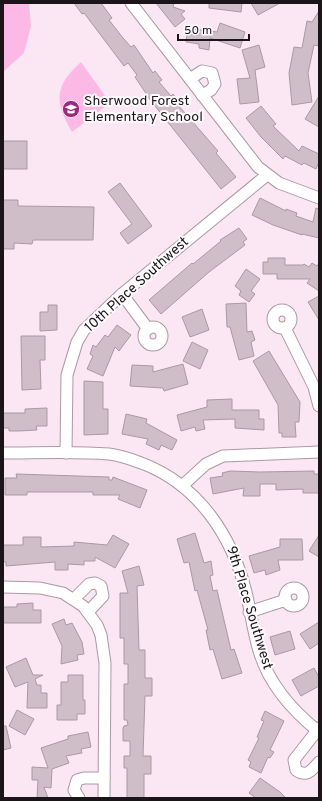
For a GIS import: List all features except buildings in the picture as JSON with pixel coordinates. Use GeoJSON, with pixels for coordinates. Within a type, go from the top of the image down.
{"type":"FeatureCollection","features":[{"type":"Feature","properties":{"kind":"street"},"geometry":{"type":"LineString","coordinates":[[131,3],[249,157],[267,175],[293,189],[319,198]]}},
{"type":"Feature","properties":{"kind":"street"},"geometry":{"type":"LineString","coordinates":[[190,79],[199,73],[206,71],[214,76],[214,87],[202,95]]}},
{"type":"Feature","properties":{"kind":"street","name":"10th Place Southwest"},"geometry":{"type":"LineString","coordinates":[[66,452],[67,375],[72,357],[84,330],[122,294],[267,175]]}},
{"type":"Feature","properties":{"kind":"street"},"geometry":{"type":"LineString","coordinates":[[122,294],[148,329]]}},
{"type":"Feature","properties":{"kind":"street"},"geometry":{"type":"LineString","coordinates":[[285,328],[314,387],[319,406]]}},
{"type":"Feature","properties":{"kind":"street","name":"9th Place Southwest"},"geometry":{"type":"LineString","coordinates":[[3,453],[66,452],[110,454],[130,459],[166,474],[182,486],[207,511],[226,538],[241,573],[260,655],[269,674],[289,704],[318,731]]}},
{"type":"Feature","properties":{"kind":"street"},"geometry":{"type":"LineString","coordinates":[[182,486],[206,464],[223,456],[319,452]]}},
{"type":"Feature","properties":{"kind":"street"},"geometry":{"type":"LineString","coordinates":[[3,588],[40,588],[63,593],[82,606],[101,635],[105,663],[104,798]]}},
{"type":"Feature","properties":{"kind":"street"},"geometry":{"type":"LineString","coordinates":[[249,612],[286,600]]}},
{"type":"Feature","properties":{"kind":"street"},"geometry":{"type":"LineString","coordinates":[[318,731],[294,760],[293,764],[296,770],[303,774],[311,772],[319,762]]}},
{"type":"Feature","properties":{"kind":"street"},"geometry":{"type":"LineString","coordinates":[[79,798],[74,790],[77,780],[84,778],[104,778]]}},
{"type":"Feature","properties":{"kind":"shaded area"},"geometry":{"type":"Polygon","coordinates":[[[3,3],[29,3],[31,26],[24,53],[3,72],[3,3]]]}},
{"type":"Feature","properties":{"kind":"shaded area"},"geometry":{"type":"Polygon","coordinates":[[[81,62],[108,100],[107,105],[72,132],[62,112],[60,95],[66,79],[81,62]]]}},
{"type":"Feature","properties":{"kind":"place","name":"Sherwood Forest Elementary School"},"geometry":{"type":"Point","coordinates":[71,109]}}]}
